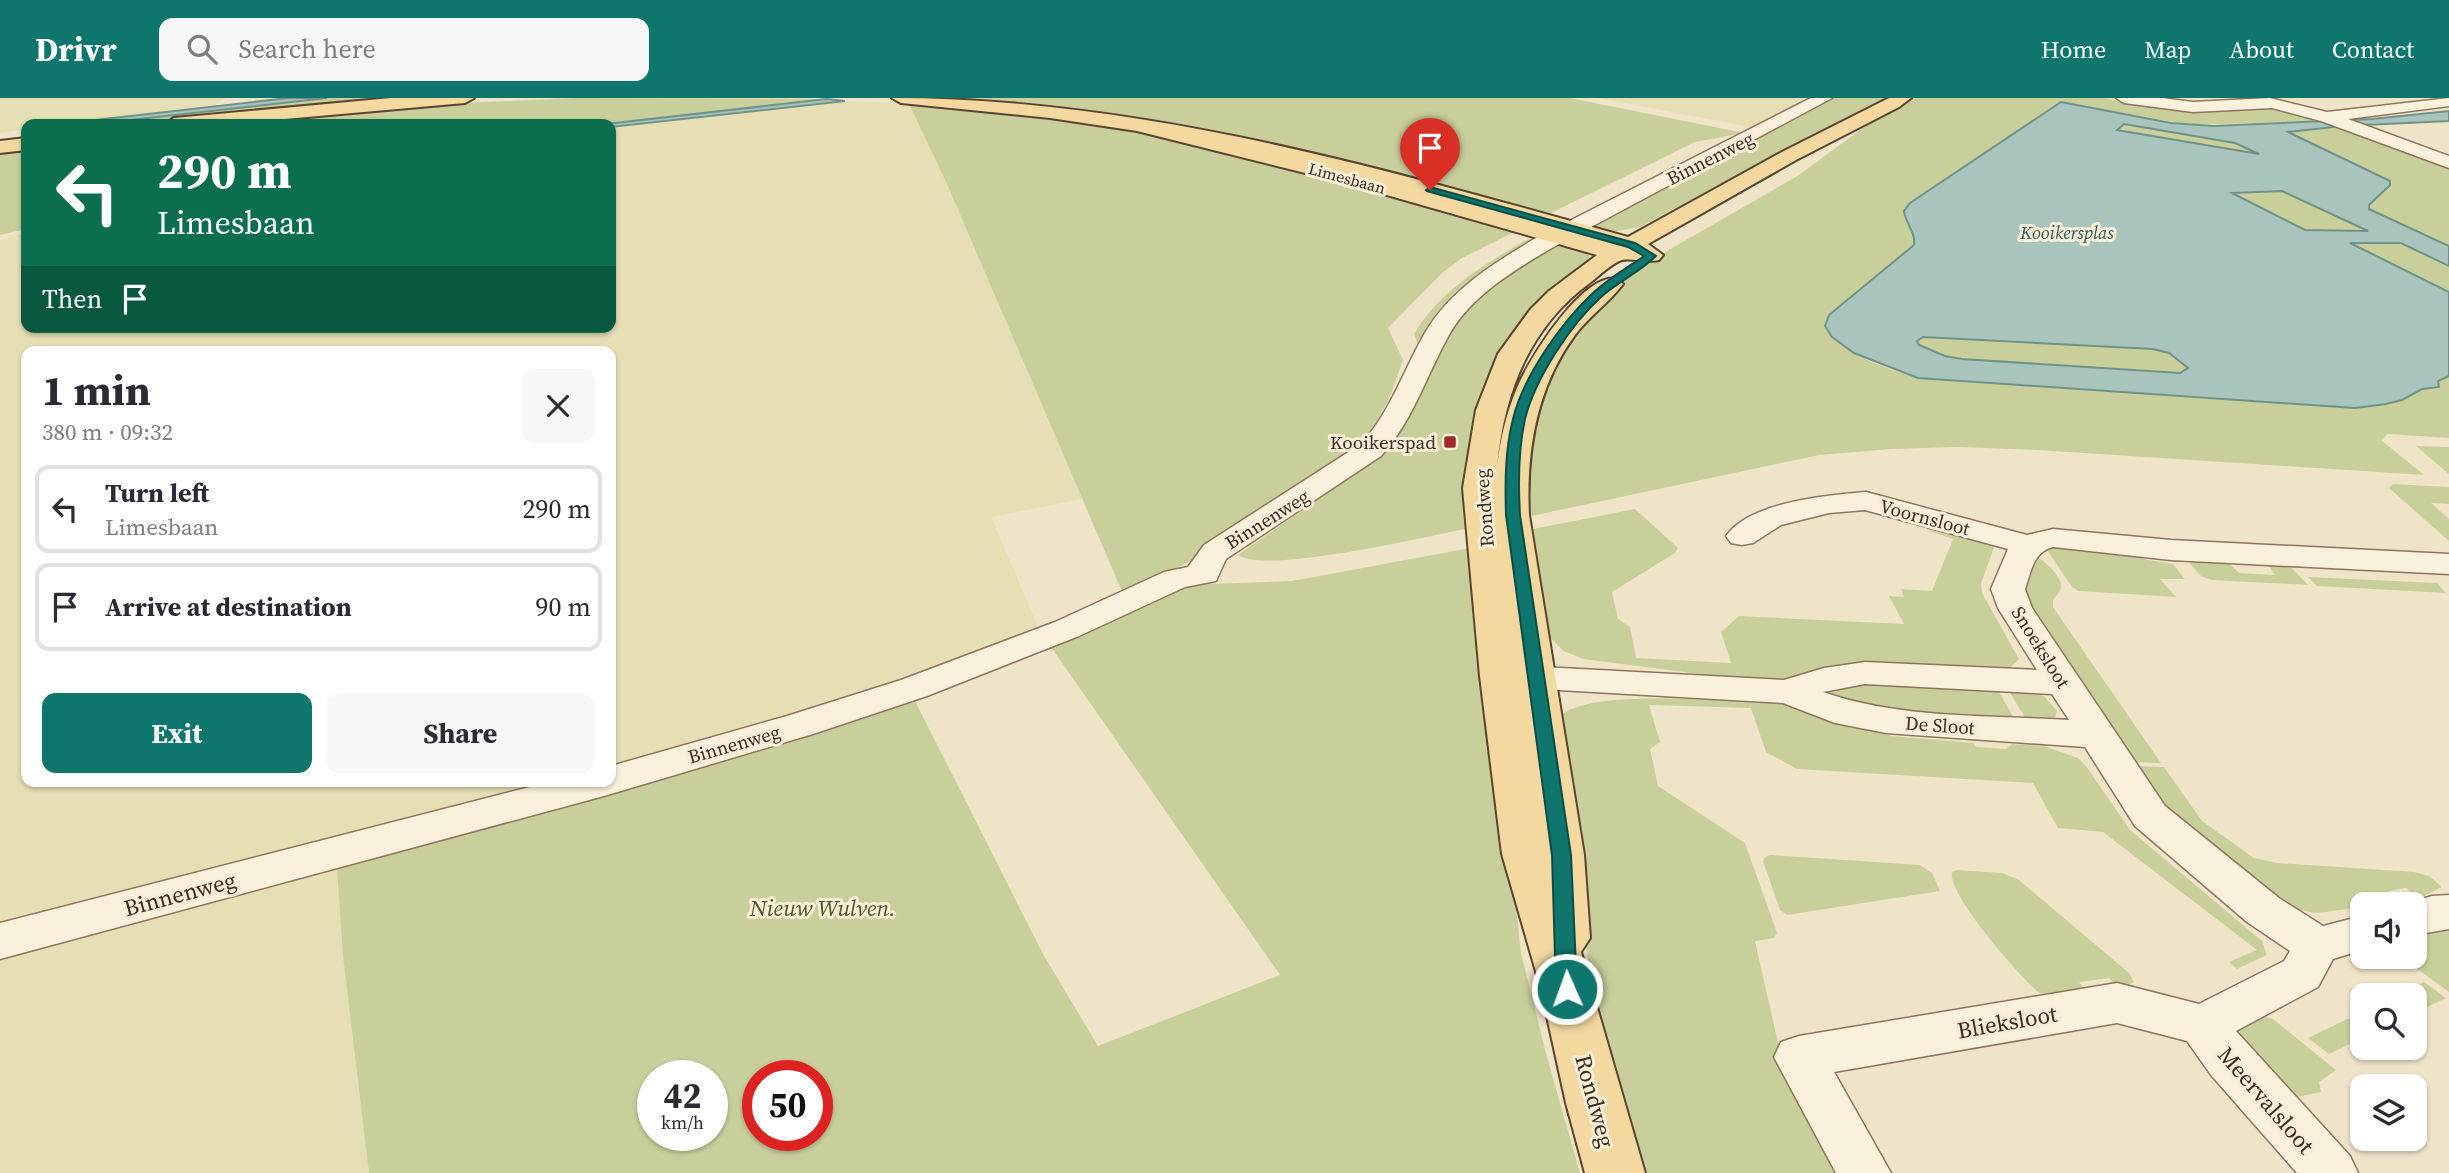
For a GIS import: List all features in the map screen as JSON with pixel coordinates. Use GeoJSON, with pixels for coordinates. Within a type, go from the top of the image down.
{"type":"FeatureCollection","features":[{"type":"Feature","properties":{"kind":"main road"},"geometry":{"type":"LineString","coordinates":[[222,119],[465,98]]}},
{"type":"Feature","properties":{"kind":"main road","name":"Limesbaan"},"geometry":{"type":"LineString","coordinates":[[901,98],[1050,112],[1213,136],[1279,150],[1633,251]]}},
{"type":"Feature","properties":{"kind":"main road","name":"Rondweg"},"geometry":{"type":"LineString","coordinates":[[1615,1173],[1594,1103],[1567,989],[1524,854],[1510,489],[1519,418],[1539,370],[1574,318],[1609,285],[1633,251],[1811,164],[1852,127],[1902,98]]}},
{"type":"Feature","properties":{"kind":"main road"},"geometry":{"type":"LineString","coordinates":[[0,147],[21,145]]}},
{"type":"Feature","properties":{"kind":"street","name":"Binnenweg"},"geometry":{"type":"LineString","coordinates":[[616,778],[914,688],[1068,629],[1176,579],[1204,574],[1205,565],[1215,552],[1371,450],[1387,433],[1438,332],[1460,303],[1546,227],[1824,98]]}},
{"type":"Feature","properties":{"kind":"street"},"geometry":{"type":"LineString","coordinates":[[2131,99],[2222,98]]}},
{"type":"Feature","properties":{"kind":"street"},"geometry":{"type":"LineString","coordinates":[[2131,99],[2193,107],[2259,101],[2332,119],[2449,162]]}},
{"type":"Feature","properties":{"kind":"street"},"geometry":{"type":"LineString","coordinates":[[2332,119],[2449,100]]}},
{"type":"Feature","properties":{"kind":"street"},"geometry":{"type":"LineString","coordinates":[[2357,128],[2409,127]]}},
{"type":"Feature","properties":{"kind":"street","name":"Voornsloot"},"geometry":{"type":"LineString","coordinates":[[1742,536],[1770,518],[1829,504],[1867,500],[2029,545]]}},
{"type":"Feature","properties":{"kind":"street"},"geometry":{"type":"LineString","coordinates":[[2029,545],[2065,537],[2171,550],[2449,564]]}},
{"type":"Feature","properties":{"kind":"street","name":"Snoeksloot"},"geometry":{"type":"LineString","coordinates":[[2029,545],[2021,553],[2008,589],[2011,598],[2150,816],[2263,910],[2317,946]]}},
{"type":"Feature","properties":{"kind":"street","name":"De Sloot"},"geometry":{"type":"LineString","coordinates":[[1787,692],[1824,679],[1864,673],[2064,683]]}},
{"type":"Feature","properties":{"kind":"street","name":"De Sloot"},"geometry":{"type":"LineString","coordinates":[[1519,677],[1787,692],[1848,713],[1886,721],[2097,735]]}},
{"type":"Feature","properties":{"kind":"street","name":"Binnenweg"},"geometry":{"type":"LineString","coordinates":[[0,941],[585,787]]}},
{"type":"Feature","properties":{"kind":"street"},"geometry":{"type":"LineString","coordinates":[[2427,914],[2449,912]]}},
{"type":"Feature","properties":{"kind":"street"},"geometry":{"type":"LineString","coordinates":[[2203,1025],[2301,974],[2317,946],[2350,936]]}},
{"type":"Feature","properties":{"kind":"street","name":"Blieksloot"},"geometry":{"type":"LineString","coordinates":[[1864,1173],[1798,1058],[2117,1003],[2203,1025]]}},
{"type":"Feature","properties":{"kind":"street","name":"Meervalsloot"},"geometry":{"type":"LineString","coordinates":[[2203,1025],[2229,1060],[2330,1173]]}},
{"type":"Feature","properties":{"kind":"shaded area"},"geometry":{"type":"Polygon","coordinates":[[[0,98],[226,98],[213,105],[100,119],[21,119],[21,130],[0,133],[0,98]]]}},
{"type":"Feature","properties":{"kind":"shaded area"},"geometry":{"type":"Polygon","coordinates":[[[1600,98],[1810,98],[1754,128],[1600,98]]]}},
{"type":"Feature","properties":{"kind":"shaded area"},"geometry":{"type":"Polygon","coordinates":[[[845,101],[909,104],[947,184],[1082,499],[991,517],[1040,631],[863,692],[616,765],[616,346],[21,346],[21,787],[537,787],[0,930],[0,240],[21,234],[21,333],[616,333],[616,126],[845,101]]]}},
{"type":"Feature","properties":{"kind":"shaded area"},"geometry":{"type":"Polygon","coordinates":[[[337,868],[343,956],[369,1173],[0,1173],[0,955],[337,868]]]}},
{"type":"Feature","properties":{"kind":"green space"},"geometry":{"type":"Polygon","coordinates":[[[321,98],[403,98],[194,119],[138,119],[321,98]]]}},
{"type":"Feature","properties":{"kind":"green space"},"geometry":{"type":"Polygon","coordinates":[[[577,98],[827,99],[616,123],[616,119],[273,119],[437,104],[577,98]]]}},
{"type":"Feature","properties":{"kind":"green space"},"geometry":{"type":"Polygon","coordinates":[[[955,98],[1570,98],[1744,133],[1695,142],[1551,213],[1535,209],[1528,212],[1034,106],[955,98]]]}},
{"type":"Feature","properties":{"kind":"green space"},"geometry":{"type":"Polygon","coordinates":[[[1833,98],[1890,98],[1804,145],[1758,164],[1640,227],[1611,232],[1581,228],[1833,98]]]}},
{"type":"Feature","properties":{"kind":"green space"},"geometry":{"type":"Polygon","coordinates":[[[1914,98],[2103,98],[2144,105],[2257,106],[2282,109],[2326,121],[2190,125],[2061,102],[1910,203],[1904,211],[1905,219],[1915,237],[1914,245],[1829,315],[1825,326],[1843,345],[1867,360],[1918,378],[2355,408],[2402,400],[2422,389],[2439,387],[2438,381],[2449,376],[2449,438],[2388,434],[2381,440],[2424,475],[2038,450],[1956,447],[1891,449],[1819,455],[1522,518],[1525,455],[1541,384],[1601,296],[1667,251],[1799,175],[1860,130],[1914,98]]]}},
{"type":"Feature","properties":{"kind":"green space"},"geometry":{"type":"Polygon","coordinates":[[[909,104],[987,109],[1143,130],[1514,232],[1462,258],[1441,274],[1388,328],[1403,360],[1391,394],[1368,440],[1196,558],[1124,596],[947,184],[909,104]]]}},
{"type":"Feature","properties":{"kind":"green space"},"geometry":{"type":"Polygon","coordinates":[[[2124,124],[2235,143],[2263,155],[2116,130],[2124,124]]]}},
{"type":"Feature","properties":{"kind":"green space"},"geometry":{"type":"Polygon","coordinates":[[[2344,127],[2449,167],[2449,246],[2369,209],[2369,205],[2390,185],[2390,181],[2288,132],[2344,127]]]}},
{"type":"Feature","properties":{"kind":"green space"},"geometry":{"type":"Polygon","coordinates":[[[21,151],[21,230],[0,235],[0,153],[21,151]]]}},
{"type":"Feature","properties":{"kind":"green space"},"geometry":{"type":"Polygon","coordinates":[[[2282,191],[2370,232],[2305,230],[2231,193],[2282,191]]]}},
{"type":"Feature","properties":{"kind":"green space"},"geometry":{"type":"Polygon","coordinates":[[[1528,239],[1536,241],[1419,347],[1414,334],[1436,304],[1480,268],[1528,239]]]}},
{"type":"Feature","properties":{"kind":"green space"},"geometry":{"type":"Polygon","coordinates":[[[1558,241],[1579,248],[1589,255],[1589,263],[1516,338],[1488,381],[1473,431],[1474,527],[1314,557],[1255,560],[1238,555],[1376,459],[1398,431],[1439,350],[1459,319],[1497,281],[1558,241]]]}},
{"type":"Feature","properties":{"kind":"green space"},"geometry":{"type":"Polygon","coordinates":[[[2349,243],[2401,243],[2449,266],[2449,292],[2349,243]]]}},
{"type":"Feature","properties":{"kind":"green space"},"geometry":{"type":"Polygon","coordinates":[[[1923,337],[2153,349],[2169,353],[2188,368],[2180,373],[1962,359],[1945,356],[1919,345],[1917,341],[1923,337]]]}},
{"type":"Feature","properties":{"kind":"green space"},"geometry":{"type":"Polygon","coordinates":[[[2416,446],[2449,447],[2449,474],[2416,446]]]}},
{"type":"Feature","properties":{"kind":"green space"},"geometry":{"type":"Polygon","coordinates":[[[2393,484],[2449,487],[2449,504],[2431,503],[2449,519],[2449,541],[2389,488],[2393,484]]]}},
{"type":"Feature","properties":{"kind":"green space"},"geometry":{"type":"Polygon","coordinates":[[[1635,509],[1678,548],[1675,553],[1612,592],[1618,619],[1630,627],[1636,658],[1731,663],[1721,632],[1739,616],[1904,624],[1889,596],[1904,597],[1901,589],[1932,591],[1953,539],[1927,530],[1928,526],[1992,544],[1994,547],[1981,584],[1982,593],[2019,659],[2011,667],[1986,667],[1989,675],[1826,668],[1786,679],[1723,677],[1583,659],[1564,651],[1546,634],[1523,531],[1635,509]]]}},
{"type":"Feature","properties":{"kind":"green space","name":"Nieuw Wulven."},"geometry":{"type":"Polygon","coordinates":[[[1476,547],[1521,953],[1580,1173],[369,1173],[343,956],[337,868],[638,783],[914,699],[1043,954],[1098,1046],[1280,975],[1051,647],[1185,585],[1292,581],[1476,547]]]}},
{"type":"Feature","properties":{"kind":"green space"},"geometry":{"type":"Polygon","coordinates":[[[2061,547],[2141,554],[2143,559],[2173,564],[2185,579],[2160,579],[2176,597],[2078,591],[2072,587],[2047,550],[2061,547]]]}},
{"type":"Feature","properties":{"kind":"green space"},"geometry":{"type":"Polygon","coordinates":[[[2037,557],[2052,569],[2060,581],[2061,589],[2053,600],[2053,607],[2161,763],[2132,762],[2025,600],[2037,557]]]}},
{"type":"Feature","properties":{"kind":"green space"},"geometry":{"type":"Polygon","coordinates":[[[2191,560],[2227,561],[2239,573],[2275,575],[2267,564],[2287,563],[2308,585],[2211,580],[2201,576],[2190,564],[2191,560]]]}},
{"type":"Feature","properties":{"kind":"green space"},"geometry":{"type":"Polygon","coordinates":[[[2308,577],[2437,583],[2446,593],[2317,586],[2308,577]]]}},
{"type":"Feature","properties":{"kind":"green space"},"geometry":{"type":"Polygon","coordinates":[[[1854,681],[1996,687],[2017,723],[1882,714],[1822,696],[1823,689],[1854,681]]]}},
{"type":"Feature","properties":{"kind":"green space"},"geometry":{"type":"Polygon","coordinates":[[[2007,688],[2044,696],[2057,711],[2054,721],[2029,724],[2007,688]]]}},
{"type":"Feature","properties":{"kind":"green space"},"geometry":{"type":"Polygon","coordinates":[[[1614,700],[1728,700],[1790,704],[1891,736],[1973,743],[1976,747],[2006,749],[2012,744],[2044,746],[2078,758],[2130,830],[2262,941],[2267,955],[2237,969],[2229,962],[2257,950],[2103,832],[2058,828],[2033,783],[1797,769],[1766,752],[1751,708],[1649,705],[1660,742],[1650,749],[1658,786],[1745,843],[1777,933],[1774,938],[1755,941],[1778,1043],[1848,1173],[1644,1173],[1613,1077],[1589,964],[1559,717],[1572,709],[1591,703],[1614,700]]]}},
{"type":"Feature","properties":{"kind":"green space"},"geometry":{"type":"Polygon","coordinates":[[[2135,766],[2164,767],[2202,821],[2254,858],[2277,863],[2414,872],[2429,876],[2442,887],[2427,894],[2427,892],[2410,892],[2406,888],[2390,892],[2350,892],[2350,909],[2314,913],[2285,906],[2181,830],[2135,766]]]}},
{"type":"Feature","properties":{"kind":"green space"},"geometry":{"type":"Polygon","coordinates":[[[1770,855],[1920,865],[1932,873],[1940,891],[1787,915],[1780,910],[1763,861],[1770,855]]]}},
{"type":"Feature","properties":{"kind":"green space"},"geometry":{"type":"Polygon","coordinates":[[[1952,872],[2002,873],[2019,880],[2129,973],[2134,982],[2120,989],[2109,978],[2079,982],[2089,994],[2051,998],[2038,992],[1972,915],[1953,883],[1952,872]]]}},
{"type":"Feature","properties":{"kind":"green space"},"geometry":{"type":"Polygon","coordinates":[[[2449,925],[2449,992],[2417,969],[2427,969],[2427,929],[2449,925]]]}},
{"type":"Feature","properties":{"kind":"green space"},"geometry":{"type":"Polygon","coordinates":[[[2427,984],[2446,998],[2427,1007],[2427,984]]]}},
{"type":"Feature","properties":{"kind":"green space"},"geometry":{"type":"Polygon","coordinates":[[[2263,1016],[2273,1019],[2336,1070],[2319,1082],[2321,1092],[2288,1099],[2235,1034],[2263,1016]]]}},
{"type":"Feature","properties":{"kind":"green space"},"geometry":{"type":"Polygon","coordinates":[[[2350,1018],[2350,1044],[2329,1054],[2308,1038],[2350,1018]]]}},
{"type":"Feature","properties":{"kind":"water"},"geometry":{"type":"Polygon","coordinates":[[[288,98],[327,98],[139,119],[104,119],[288,98]]]}},
{"type":"Feature","properties":{"kind":"water"},"geometry":{"type":"Polygon","coordinates":[[[827,99],[845,101],[616,126],[616,123],[827,99]]]}},
{"type":"Feature","properties":{"kind":"water","name":"Kooikersplas"},"geometry":{"type":"Polygon","coordinates":[[[2061,102],[2171,123],[2213,126],[2372,119],[2449,111],[2449,121],[2343,126],[2288,132],[2390,181],[2390,185],[2369,205],[2369,209],[2449,246],[2449,266],[2401,243],[2350,243],[2449,292],[2449,376],[2438,381],[2439,387],[2422,389],[2402,400],[2355,408],[1918,378],[1854,353],[1832,337],[1825,326],[1829,315],[1914,245],[1904,211],[1910,203],[2061,102]],[[2124,124],[2117,130],[2259,154],[2235,143],[2124,124]],[[2282,191],[2232,193],[2305,230],[2368,231],[2282,191]],[[1923,337],[1917,341],[1919,345],[1945,356],[1962,359],[2180,373],[2188,368],[2169,353],[2153,349],[1923,337]]]}},
{"type":"Feature","properties":{"kind":"place","name":"Kooikerspad"},"geometry":{"type":"Point","coordinates":[1450,442]}},
{"type":"Feature","properties":{"kind":"route"},"geometry":{"type":"LineString","coordinates":[[1430,190],[1631,245],[1651,256],[1598,293],[1555,343],[1524,403],[1514,442],[1510,489],[1561,855],[1567,989]]}}]}
